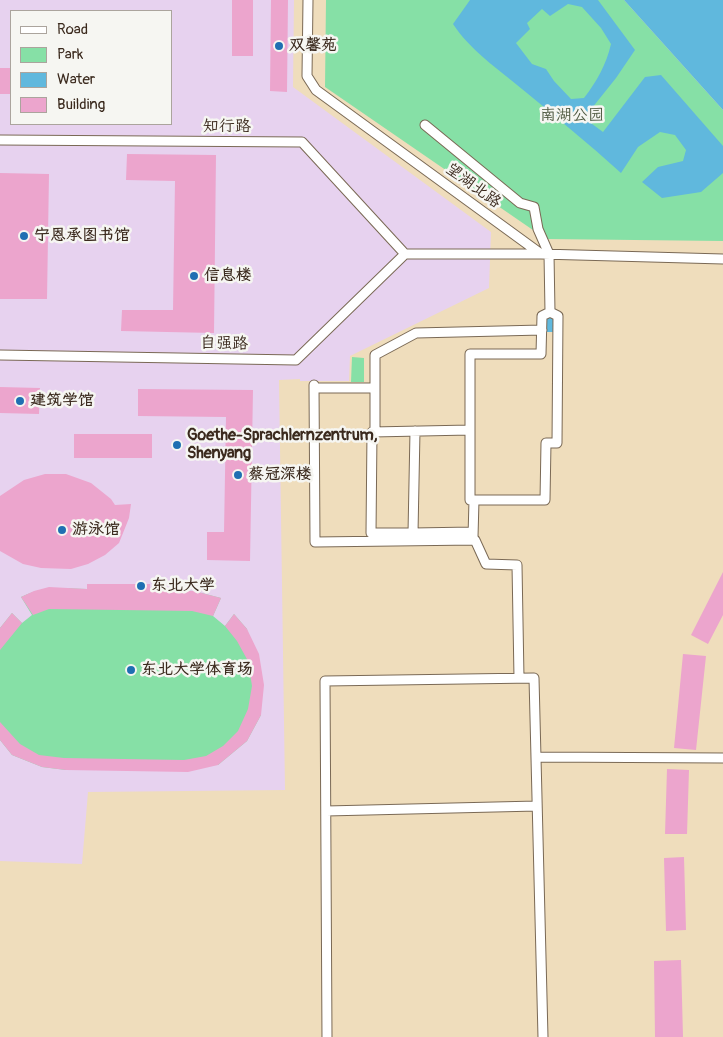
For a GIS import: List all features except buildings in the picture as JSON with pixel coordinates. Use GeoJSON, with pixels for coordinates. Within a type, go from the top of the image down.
{"type":"FeatureCollection","features":[{"type":"Feature","properties":{"kind":"street","name":"望湖北路"},"geometry":{"type":"LineString","coordinates":[[308,0],[307,76],[316,90],[545,254]]}},
{"type":"Feature","properties":{"kind":"street"},"geometry":{"type":"LineString","coordinates":[[425,125],[520,203],[534,207],[545,254],[550,312]]}},
{"type":"Feature","properties":{"kind":"street","name":"知行路"},"geometry":{"type":"LineString","coordinates":[[0,140],[302,142],[405,254]]}},
{"type":"Feature","properties":{"kind":"street"},"geometry":{"type":"LineString","coordinates":[[405,254],[545,254],[723,258]]}},
{"type":"Feature","properties":{"kind":"street","name":"自强路"},"geometry":{"type":"LineString","coordinates":[[0,354],[296,360],[405,254]]}},
{"type":"Feature","properties":{"kind":"street"},"geometry":{"type":"LineString","coordinates":[[541,354],[542,316],[550,312]]}},
{"type":"Feature","properties":{"kind":"street"},"geometry":{"type":"LineString","coordinates":[[550,312],[558,316],[557,443],[546,443],[545,500],[470,500],[470,354],[557,355]]}},
{"type":"Feature","properties":{"kind":"street"},"geometry":{"type":"LineString","coordinates":[[375,432],[375,355],[416,332],[542,330]]}},
{"type":"Feature","properties":{"kind":"street"},"geometry":{"type":"LineString","coordinates":[[375,388],[314,387],[315,542],[473,536]]}},
{"type":"Feature","properties":{"kind":"street"},"geometry":{"type":"LineString","coordinates":[[470,430],[372,432],[371,534],[414,532],[473,536]]}},
{"type":"Feature","properties":{"kind":"street"},"geometry":{"type":"LineString","coordinates":[[414,431],[414,532]]}},
{"type":"Feature","properties":{"kind":"street"},"geometry":{"type":"LineString","coordinates":[[474,500],[473,536],[486,564],[517,564],[519,678]]}},
{"type":"Feature","properties":{"kind":"street"},"geometry":{"type":"LineString","coordinates":[[327,1037],[325,681],[519,678],[534,678],[543,1037]]}},
{"type":"Feature","properties":{"kind":"street"},"geometry":{"type":"LineString","coordinates":[[536,758],[723,758]]}},
{"type":"Feature","properties":{"kind":"street"},"geometry":{"type":"LineString","coordinates":[[326,811],[537,806]]}},
{"type":"Feature","properties":{"kind":"shaded area","name":"东北大学"},"geometry":{"type":"Polygon","coordinates":[[[0,0],[294,0],[293,87],[491,232],[489,288],[350,356],[349,381],[279,380],[285,790],[88,792],[82,864],[0,861],[0,0]]]}},
{"type":"Feature","properties":{"kind":"green space","name":"南湖公园"},"geometry":{"type":"Polygon","coordinates":[[[326,0],[624,0],[723,110],[723,241],[546,239],[325,87],[326,0]]]}},
{"type":"Feature","properties":{"kind":"green space"},"geometry":{"type":"Polygon","coordinates":[[[352,357],[364,358],[364,382],[351,382],[352,357]]]}},
{"type":"Feature","properties":{"kind":"green space","name":"东北大学体育场"},"geometry":{"type":"Polygon","coordinates":[[[87,584],[150,584],[150,590],[194,591],[221,598],[213,616],[225,626],[234,614],[247,629],[261,715],[247,741],[218,765],[66,770],[42,767],[12,755],[0,740],[0,628],[12,613],[22,623],[32,615],[21,597],[46,589],[87,589],[87,584]]]}},
{"type":"Feature","properties":{"kind":"water"},"geometry":{"type":"Polygon","coordinates":[[[470,0],[598,0],[635,50],[616,78],[584,118],[603,132],[645,77],[661,75],[723,146],[723,173],[701,192],[662,198],[642,182],[658,167],[683,161],[686,150],[675,135],[660,132],[638,147],[621,173],[485,59],[453,24],[470,0]],[[568,4],[550,16],[542,9],[527,23],[530,29],[516,43],[532,64],[546,69],[554,81],[571,99],[584,98],[589,92],[604,66],[611,44],[601,28],[582,7],[568,4]]]}},
{"type":"Feature","properties":{"kind":"water"},"geometry":{"type":"Polygon","coordinates":[[[624,0],[723,0],[723,110],[624,0]]]}},
{"type":"Feature","properties":{"kind":"water"},"geometry":{"type":"Polygon","coordinates":[[[554,317],[554,332],[546,332],[544,329],[544,319],[554,317]]]}},
{"type":"Feature","properties":{"kind":"place","name":"双馨苑"},"geometry":{"type":"Point","coordinates":[279,46]}},
{"type":"Feature","properties":{"kind":"place","name":"宁恩承图书馆"},"geometry":{"type":"Point","coordinates":[24,236]}},
{"type":"Feature","properties":{"kind":"place","name":"信息楼"},"geometry":{"type":"Point","coordinates":[194,276]}},
{"type":"Feature","properties":{"kind":"place","name":"建筑学馆"},"geometry":{"type":"Point","coordinates":[20,401]}},
{"type":"Feature","properties":{"kind":"place","name":"Goethe-Sprachlernzentrum, Shenyang"},"geometry":{"type":"Point","coordinates":[177,445]}},
{"type":"Feature","properties":{"kind":"place","name":"蔡冠深楼"},"geometry":{"type":"Point","coordinates":[238,475]}},
{"type":"Feature","properties":{"kind":"place","name":"游泳馆"},"geometry":{"type":"Point","coordinates":[62,530]}},
{"type":"Feature","properties":{"kind":"place","name":"东北大学"},"geometry":{"type":"Point","coordinates":[141,586]}},
{"type":"Feature","properties":{"kind":"place","name":"东北大学体育场"},"geometry":{"type":"Point","coordinates":[131,670]}}]}
